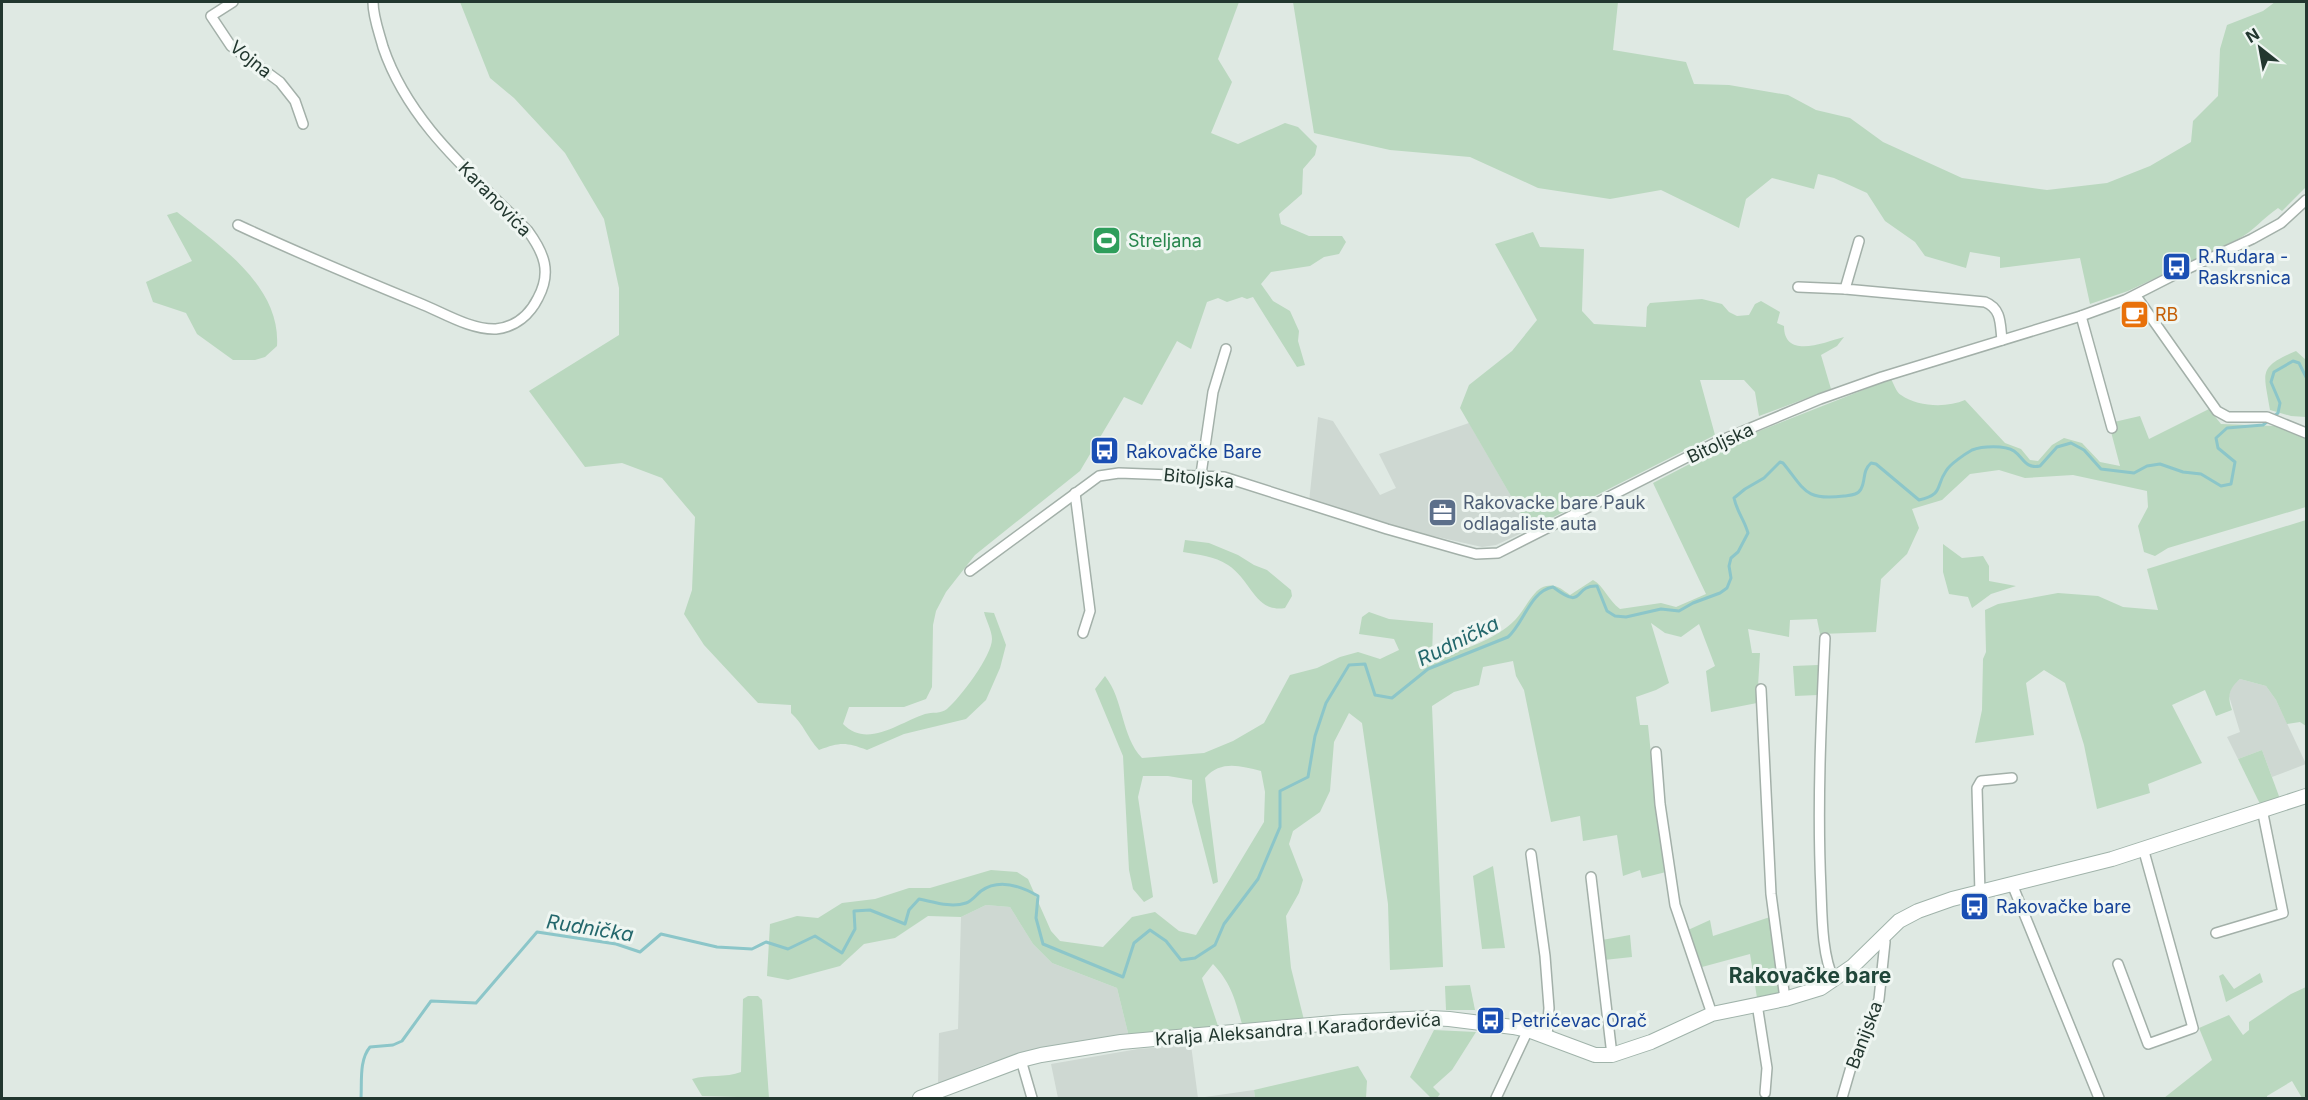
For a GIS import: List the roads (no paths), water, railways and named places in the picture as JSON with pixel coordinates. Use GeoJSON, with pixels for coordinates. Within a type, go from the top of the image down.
{"type":"FeatureCollection","features":[{"type":"Feature","properties":{"kind":"street","name":"Vojna"},"geometry":{"type":"LineString","coordinates":[[233,2],[212,16],[231,46],[280,82],[295,101],[303,124]]}},
{"type":"Feature","properties":{"kind":"street","name":"Karanovića"},"geometry":{"type":"LineString","coordinates":[[238,225],[351,276],[474,326],[497,329],[517,322],[530,312],[546,278],[544,262],[538,245],[528,231],[456,160],[425,124],[388,60],[373,2]]}},
{"type":"Feature","properties":{"kind":"street","name":"Bitoljska"},"geometry":{"type":"LineString","coordinates":[[970,571],[1099,476],[1119,473],[1201,474],[1224,477],[1387,529],[1476,554],[1506,550],[1715,444],[1820,399],[1882,377],[2081,316],[2136,296],[2281,223],[2307,200]]}},
{"type":"Feature","properties":{"kind":"street"},"geometry":{"type":"LineString","coordinates":[[1845,290],[1859,241]]}},
{"type":"Feature","properties":{"kind":"street"},"geometry":{"type":"LineString","coordinates":[[1798,287],[1985,302],[1993,305],[1999,314],[2002,340]]}},
{"type":"Feature","properties":{"kind":"street"},"geometry":{"type":"LineString","coordinates":[[2136,296],[2217,411],[2228,417],[2268,417],[2307,433]]}},
{"type":"Feature","properties":{"kind":"street"},"geometry":{"type":"LineString","coordinates":[[2081,316],[2112,428]]}},
{"type":"Feature","properties":{"kind":"street"},"geometry":{"type":"LineString","coordinates":[[1201,474],[1213,392],[1226,349]]}},
{"type":"Feature","properties":{"kind":"street"},"geometry":{"type":"LineString","coordinates":[[1075,493],[1090,611],[1083,633]]}},
{"type":"Feature","properties":{"kind":"street"},"geometry":{"type":"LineString","coordinates":[[1825,638],[1819,837],[1822,912],[1828,965],[1834,980]]}},
{"type":"Feature","properties":{"kind":"street"},"geometry":{"type":"LineString","coordinates":[[1761,688],[1771,894],[1785,999]]}},
{"type":"Feature","properties":{"kind":"street"},"geometry":{"type":"LineString","coordinates":[[1656,752],[1660,804],[1675,905],[1712,1014]]}},
{"type":"Feature","properties":{"kind":"street"},"geometry":{"type":"LineString","coordinates":[[1980,892],[1977,788],[1981,781],[2012,778]]}},
{"type":"Feature","properties":{"kind":"street","name":"Kralja Aleksandra I Karađorđevića"},"geometry":{"type":"LineString","coordinates":[[920,1098],[1021,1060],[1121,1042],[1344,1022],[1430,1018],[1528,1030],[1595,1055],[1612,1055],[1652,1042],[1712,1014],[1785,999],[1821,988],[1853,966],[1883,935],[1905,917],[1918,910],[1980,892],[2077,869],[2307,796]]}},
{"type":"Feature","properties":{"kind":"street"},"geometry":{"type":"LineString","coordinates":[[2216,933],[2283,913],[2262,809]]}},
{"type":"Feature","properties":{"kind":"street"},"geometry":{"type":"LineString","coordinates":[[2118,964],[2148,1044],[2193,1028],[2143,848]]}},
{"type":"Feature","properties":{"kind":"street"},"geometry":{"type":"LineString","coordinates":[[1531,854],[1545,956],[1549,1008],[1547,1037]]}},
{"type":"Feature","properties":{"kind":"street"},"geometry":{"type":"LineString","coordinates":[[1591,877],[1612,1055]]}},
{"type":"Feature","properties":{"kind":"street"},"geometry":{"type":"LineString","coordinates":[[2012,884],[2098,1098]]}},
{"type":"Feature","properties":{"kind":"street","name":"Banijska"},"geometry":{"type":"LineString","coordinates":[[1842,1098],[1851,1067],[1866,1036],[1879,999],[1885,942],[1883,935]]}},
{"type":"Feature","properties":{"kind":"street"},"geometry":{"type":"LineString","coordinates":[[1757,1004],[1767,1068],[1765,1093]]}},
{"type":"Feature","properties":{"kind":"street"},"geometry":{"type":"LineString","coordinates":[[1496,1098],[1528,1030]]}},
{"type":"Feature","properties":{"kind":"street"},"geometry":{"type":"LineString","coordinates":[[1021,1060],[1032,1098]]}},
{"type":"Feature","properties":{"kind":"waterway","name":"Rudnička"},"geometry":{"type":"LineString","coordinates":[[361,1098],[364,1058],[370,1047],[393,1045],[402,1041],[431,1001],[476,1003],[537,932],[616,944],[640,952],[661,934],[717,947],[752,949],[766,942],[788,949],[815,936],[842,953],[855,929],[854,911],[870,910],[905,924],[909,910],[919,899],[942,904],[966,903],[988,887],[1002,884],[1024,889],[1038,896],[1036,918],[1043,944],[1123,977],[1134,943],[1150,930],[1166,941],[1181,960],[1195,958],[1215,945],[1224,924],[1258,879],[1280,827],[1280,791],[1308,777],[1315,736],[1326,703],[1349,665],[1365,664],[1375,695],[1392,698],[1428,669],[1508,637],[1533,601],[1545,590],[1553,587],[1563,594],[1575,597],[1584,589],[1597,586],[1607,611],[1615,616],[1626,617],[1661,609],[1679,611],[1720,593],[1727,588],[1731,578],[1729,566],[1731,558],[1738,552],[1748,533],[1734,498],[1764,478],[1780,462],[1807,492],[1821,497],[1852,495],[1858,492],[1868,466],[1871,463],[1876,464],[1919,500],[1936,492],[1948,468],[1972,450],[1987,447],[2010,449],[2035,467],[2040,466],[2057,447],[2071,443],[2084,450],[2101,469],[2134,473],[2147,466],[2160,464],[2183,472],[2201,474],[2221,486],[2231,484],[2235,462],[2218,448],[2216,438],[2227,428],[2263,425],[2278,413],[2280,403],[2271,382],[2274,372],[2293,361],[2299,363],[2306,377]]}},
{"type":"Feature","properties":{"kind":"place","name":"Streljana"},"geometry":{"type":"Point","coordinates":[1107,240]}},
{"type":"Feature","properties":{"kind":"place","name":"R.Rudara - Raskrsnica"},"geometry":{"type":"Point","coordinates":[2177,266]}},
{"type":"Feature","properties":{"kind":"place","name":"RB"},"geometry":{"type":"Point","coordinates":[2134,314]}},
{"type":"Feature","properties":{"kind":"place","name":"Rakovačke Bare"},"geometry":{"type":"Point","coordinates":[1105,451]}},
{"type":"Feature","properties":{"kind":"place","name":"Rakovacke bare Pauk odlagaliste auta"},"geometry":{"type":"Point","coordinates":[1442,512]}},
{"type":"Feature","properties":{"kind":"place","name":"Rakovačke bare"},"geometry":{"type":"Point","coordinates":[1975,906]}},
{"type":"Feature","properties":{"kind":"place","name":"Petrićevac Orač"},"geometry":{"type":"Point","coordinates":[1490,1020]}},
{"type":"Feature","properties":{"kind":"district","name":"Rakovačke bare"},"geometry":{"type":"Point","coordinates":[1810,975]}}]}
